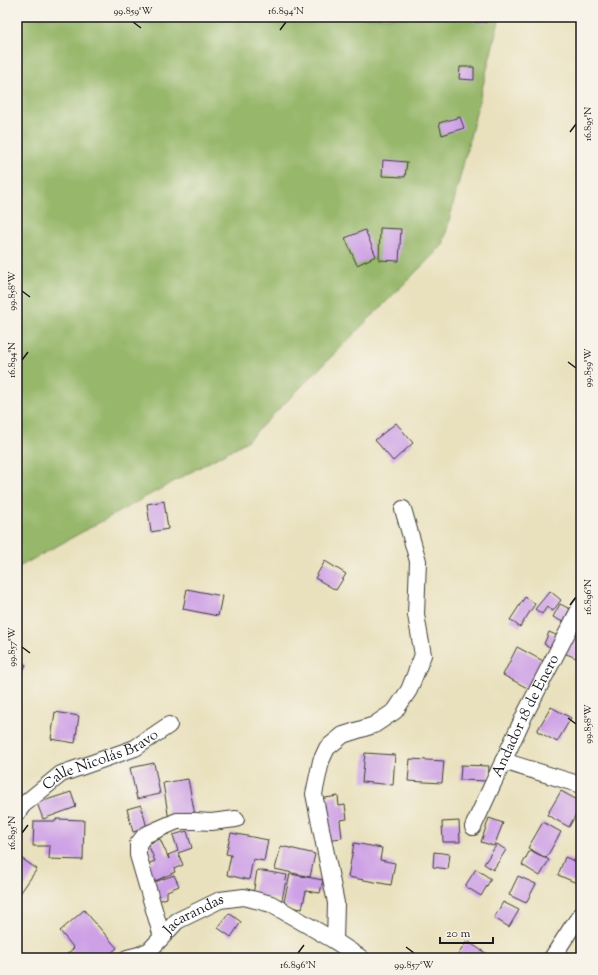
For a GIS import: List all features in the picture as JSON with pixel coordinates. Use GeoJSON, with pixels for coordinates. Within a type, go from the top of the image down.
{"type":"FeatureCollection","features":[{"type":"Feature","properties":{"kind":"street"},"geometry":{"type":"LineString","coordinates":[[335,941],[336,903],[314,794],[321,761],[327,748],[343,735],[374,725],[395,711],[409,690],[424,655],[416,615],[418,561],[404,509]]}},
{"type":"Feature","properties":{"kind":"street","name":"Andador 18 de Enero"},"geometry":{"type":"LineString","coordinates":[[473,827],[525,714],[581,606]]}},
{"type":"Feature","properties":{"kind":"street","name":"Calle Nicolás Bravo"},"geometry":{"type":"LineString","coordinates":[[17,813],[23,805],[60,774],[135,748],[169,725]]}},
{"type":"Feature","properties":{"kind":"street"},"geometry":{"type":"LineString","coordinates":[[503,761],[581,785]]}},
{"type":"Feature","properties":{"kind":"street"},"geometry":{"type":"LineString","coordinates":[[162,937],[138,855],[138,844],[145,835],[177,821],[212,822],[236,820]]}},
{"type":"Feature","properties":{"kind":"street","name":"Jacarandas"},"geometry":{"type":"LineString","coordinates":[[127,958],[150,950],[176,921],[220,900],[244,897],[271,904],[335,941],[361,958]]}},
{"type":"Feature","properties":{"kind":"street"},"geometry":{"type":"LineString","coordinates":[[552,958],[578,924]]}},
{"type":"Feature","properties":{"kind":"green space"},"geometry":{"type":"Polygon","coordinates":[[[17,17],[500,17],[443,245],[247,441],[17,568],[17,17]]]}},
{"type":"Feature","properties":{"kind":"building"},"geometry":{"type":"Polygon","coordinates":[[[475,17],[486,17],[486,22],[475,22],[475,17]]]}},
{"type":"Feature","properties":{"kind":"building"},"geometry":{"type":"Polygon","coordinates":[[[460,67],[474,67],[474,80],[459,79],[460,67]]]}},
{"type":"Feature","properties":{"kind":"building"},"geometry":{"type":"Polygon","coordinates":[[[460,117],[464,128],[442,135],[439,123],[460,117]]]}},
{"type":"Feature","properties":{"kind":"building"},"geometry":{"type":"Polygon","coordinates":[[[383,160],[407,162],[405,177],[382,176],[383,160]]]}},
{"type":"Feature","properties":{"kind":"building"},"geometry":{"type":"Polygon","coordinates":[[[380,228],[401,229],[399,261],[379,260],[380,228]]]}},
{"type":"Feature","properties":{"kind":"building"},"geometry":{"type":"Polygon","coordinates":[[[365,230],[376,256],[357,265],[345,238],[365,230]]]}},
{"type":"Feature","properties":{"kind":"building"},"geometry":{"type":"Polygon","coordinates":[[[396,423],[413,443],[393,461],[375,440],[396,423]]]}},
{"type":"Feature","properties":{"kind":"building"},"geometry":{"type":"Polygon","coordinates":[[[164,501],[168,529],[151,532],[147,504],[164,501]]]}},
{"type":"Feature","properties":{"kind":"building"},"geometry":{"type":"Polygon","coordinates":[[[325,561],[346,574],[336,590],[315,578],[325,561]]]}},
{"type":"Feature","properties":{"kind":"building"},"geometry":{"type":"Polygon","coordinates":[[[187,589],[222,596],[218,616],[183,609],[187,589]]]}},
{"type":"Feature","properties":{"kind":"building"},"geometry":{"type":"Polygon","coordinates":[[[550,591],[561,600],[553,611],[547,607],[542,614],[535,609],[550,591]]]}},
{"type":"Feature","properties":{"kind":"building"},"geometry":{"type":"Polygon","coordinates":[[[525,597],[535,604],[520,627],[510,620],[525,597]]]}},
{"type":"Feature","properties":{"kind":"building"},"geometry":{"type":"Polygon","coordinates":[[[560,604],[570,609],[563,622],[553,617],[560,604]]]}},
{"type":"Feature","properties":{"kind":"building"},"geometry":{"type":"Polygon","coordinates":[[[575,628],[581,630],[581,660],[564,653],[575,628]]]}},
{"type":"Feature","properties":{"kind":"building"},"geometry":{"type":"Polygon","coordinates":[[[549,632],[558,636],[552,648],[544,644],[549,632]]]}},
{"type":"Feature","properties":{"kind":"building"},"geometry":{"type":"Polygon","coordinates":[[[517,647],[547,663],[533,691],[503,675],[517,647]]]}},
{"type":"Feature","properties":{"kind":"building"},"geometry":{"type":"Polygon","coordinates":[[[17,660],[26,665],[17,681],[17,660]]]}},
{"type":"Feature","properties":{"kind":"building"},"geometry":{"type":"Polygon","coordinates":[[[551,707],[571,718],[557,742],[537,731],[551,707]]]}},
{"type":"Feature","properties":{"kind":"building"},"geometry":{"type":"Polygon","coordinates":[[[55,712],[79,716],[75,743],[51,739],[55,712]]]}},
{"type":"Feature","properties":{"kind":"building"},"geometry":{"type":"Polygon","coordinates":[[[365,753],[395,755],[393,785],[362,782],[365,753]]]}},
{"type":"Feature","properties":{"kind":"building"},"geometry":{"type":"Polygon","coordinates":[[[410,759],[444,761],[442,783],[408,781],[410,759]]]}},
{"type":"Feature","properties":{"kind":"building"},"geometry":{"type":"Polygon","coordinates":[[[154,763],[160,794],[137,799],[130,768],[154,763]]]}},
{"type":"Feature","properties":{"kind":"building"},"geometry":{"type":"Polygon","coordinates":[[[461,765],[489,766],[488,781],[460,780],[461,765]]]}},
{"type":"Feature","properties":{"kind":"building"},"geometry":{"type":"Polygon","coordinates":[[[188,779],[195,815],[169,820],[163,783],[188,779]]]}},
{"type":"Feature","properties":{"kind":"building"},"geometry":{"type":"Polygon","coordinates":[[[561,791],[581,802],[581,805],[569,827],[547,815],[561,791]]]}},
{"type":"Feature","properties":{"kind":"building"},"geometry":{"type":"Polygon","coordinates":[[[71,792],[76,807],[43,819],[37,803],[71,792]]]}},
{"type":"Feature","properties":{"kind":"building"},"geometry":{"type":"Polygon","coordinates":[[[338,796],[339,806],[345,805],[347,819],[340,820],[342,838],[325,840],[319,799],[338,796]]]}},
{"type":"Feature","properties":{"kind":"building"},"geometry":{"type":"Polygon","coordinates":[[[141,805],[147,828],[133,832],[127,809],[141,805]]]}},
{"type":"Feature","properties":{"kind":"building"},"geometry":{"type":"Polygon","coordinates":[[[489,818],[503,823],[494,846],[481,842],[489,818]]]}},
{"type":"Feature","properties":{"kind":"building"},"geometry":{"type":"Polygon","coordinates":[[[56,819],[84,820],[83,860],[49,859],[50,846],[33,846],[34,821],[56,821],[56,819]]]}},
{"type":"Feature","properties":{"kind":"building"},"geometry":{"type":"Polygon","coordinates":[[[459,821],[460,842],[443,842],[442,822],[459,821]]]}},
{"type":"Feature","properties":{"kind":"building"},"geometry":{"type":"Polygon","coordinates":[[[543,822],[561,832],[546,858],[528,848],[543,822]]]}},
{"type":"Feature","properties":{"kind":"building"},"geometry":{"type":"Polygon","coordinates":[[[187,831],[192,848],[178,853],[183,865],[174,869],[175,872],[153,882],[145,865],[155,861],[148,844],[160,839],[169,859],[168,855],[178,851],[173,835],[187,831]]]}},
{"type":"Feature","properties":{"kind":"building"},"geometry":{"type":"Polygon","coordinates":[[[231,833],[268,840],[264,861],[253,859],[249,880],[227,875],[231,855],[226,854],[231,833]]]}},
{"type":"Feature","properties":{"kind":"building"},"geometry":{"type":"Polygon","coordinates":[[[354,843],[382,848],[380,860],[395,863],[391,885],[348,877],[354,843]]]}},
{"type":"Feature","properties":{"kind":"building"},"geometry":{"type":"Polygon","coordinates":[[[497,844],[506,850],[493,870],[484,864],[497,844]]]}},
{"type":"Feature","properties":{"kind":"building"},"geometry":{"type":"Polygon","coordinates":[[[281,846],[315,854],[310,877],[275,869],[281,846]]]}},
{"type":"Feature","properties":{"kind":"building"},"geometry":{"type":"Polygon","coordinates":[[[530,850],[549,860],[540,876],[522,865],[530,850]]]}},
{"type":"Feature","properties":{"kind":"building"},"geometry":{"type":"Polygon","coordinates":[[[434,852],[450,854],[448,869],[433,867],[434,852]]]}},
{"type":"Feature","properties":{"kind":"building"},"geometry":{"type":"Polygon","coordinates":[[[18,856],[37,869],[17,898],[17,858],[18,856]]]}},
{"type":"Feature","properties":{"kind":"building"},"geometry":{"type":"Polygon","coordinates":[[[565,857],[581,864],[581,879],[579,884],[558,875],[565,857]]]}},
{"type":"Feature","properties":{"kind":"building"},"geometry":{"type":"Polygon","coordinates":[[[476,869],[491,879],[481,896],[465,886],[476,869]]]}},
{"type":"Feature","properties":{"kind":"building"},"geometry":{"type":"Polygon","coordinates":[[[257,870],[287,875],[282,900],[253,895],[257,870]]]}},
{"type":"Feature","properties":{"kind":"building"},"geometry":{"type":"Polygon","coordinates":[[[290,874],[323,880],[320,893],[306,891],[302,909],[283,906],[290,874]]]}},
{"type":"Feature","properties":{"kind":"building"},"geometry":{"type":"Polygon","coordinates":[[[174,875],[179,886],[167,891],[167,898],[158,901],[152,883],[174,875]]]}},
{"type":"Feature","properties":{"kind":"building"},"geometry":{"type":"Polygon","coordinates":[[[518,876],[536,884],[526,903],[509,895],[518,876]]]}},
{"type":"Feature","properties":{"kind":"building"},"geometry":{"type":"Polygon","coordinates":[[[503,902],[519,910],[509,927],[494,918],[503,902]]]}},
{"type":"Feature","properties":{"kind":"building"},"geometry":{"type":"Polygon","coordinates":[[[84,910],[117,948],[105,958],[63,958],[74,948],[60,931],[84,910]]]}},
{"type":"Feature","properties":{"kind":"building"},"geometry":{"type":"Polygon","coordinates":[[[229,913],[241,922],[231,937],[218,928],[229,913]]]}},
{"type":"Feature","properties":{"kind":"building"},"geometry":{"type":"Polygon","coordinates":[[[467,941],[487,954],[484,958],[456,958],[467,941]]]}}]}
